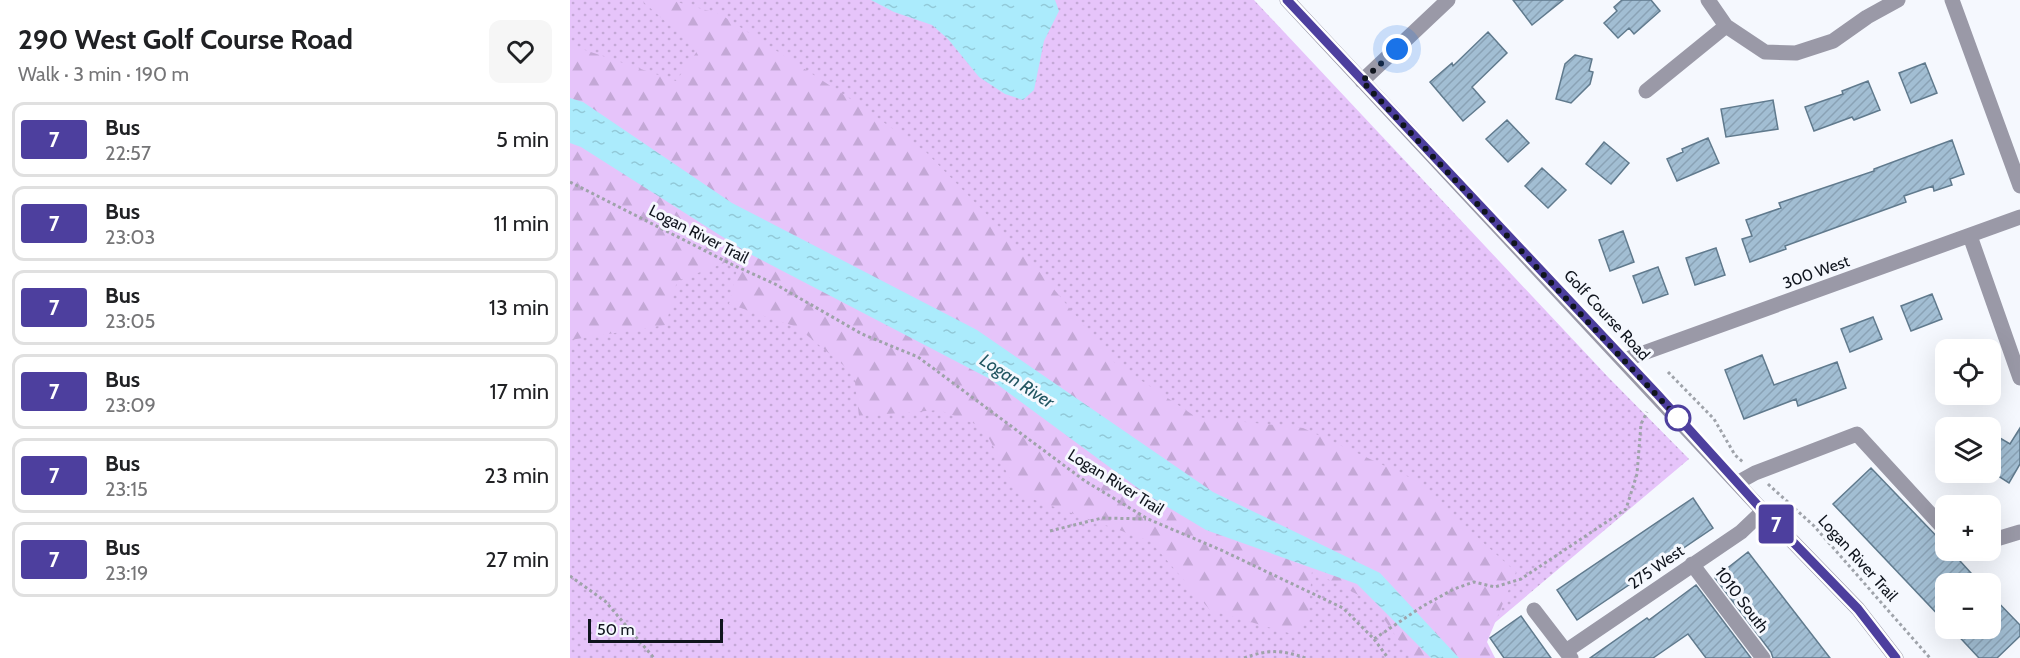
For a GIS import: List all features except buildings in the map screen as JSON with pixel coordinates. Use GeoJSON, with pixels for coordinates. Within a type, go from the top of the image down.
{"type":"FeatureCollection","features":[{"type":"Feature","properties":{"kind":"street","name":"Golf Course Road"},"geometry":{"type":"LineString","coordinates":[[1287,0],[1763,511],[1858,609],[1896,658]]}},
{"type":"Feature","properties":{"kind":"street"},"geometry":{"type":"LineString","coordinates":[[1362,81],[1448,0]]}},
{"type":"Feature","properties":{"kind":"street"},"geometry":{"type":"LineString","coordinates":[[1708,0],[1726,26],[1766,52],[1796,53],[1833,41],[1867,17],[1898,0]]}},
{"type":"Feature","properties":{"kind":"street"},"geometry":{"type":"LineString","coordinates":[[1952,0],[2020,186]]}},
{"type":"Feature","properties":{"kind":"street"},"geometry":{"type":"LineString","coordinates":[[1646,91],[1726,26]]}},
{"type":"Feature","properties":{"kind":"street","name":"300 West"},"geometry":{"type":"LineString","coordinates":[[1624,360],[2020,217]]}},
{"type":"Feature","properties":{"kind":"street"},"geometry":{"type":"LineString","coordinates":[[1970,236],[2020,378]]}},
{"type":"Feature","properties":{"kind":"street"},"geometry":{"type":"LineString","coordinates":[[1737,483],[1755,473],[1857,434],[1935,519]]}},
{"type":"Feature","properties":{"kind":"street","name":"275 West"},"geometry":{"type":"LineString","coordinates":[[1569,655],[1692,564],[1741,532],[1763,511]]}},
{"type":"Feature","properties":{"kind":"street"},"geometry":{"type":"LineString","coordinates":[[2001,538],[2020,532]]}},
{"type":"Feature","properties":{"kind":"street","name":"1010 South"},"geometry":{"type":"LineString","coordinates":[[1692,564],[1762,658]]}},
{"type":"Feature","properties":{"kind":"street"},"geometry":{"type":"LineString","coordinates":[[1534,610],[1569,655]]}},
{"type":"Feature","properties":{"kind":"path","name":"Logan River Trail"},"geometry":{"type":"LineString","coordinates":[[570,182],[775,284],[862,334],[918,357],[1085,481],[1148,519],[1221,550],[1343,608],[1374,639],[1388,658]]}},
{"type":"Feature","properties":{"kind":"path","name":"Logan River Trail"},"geometry":{"type":"LineString","coordinates":[[1668,372],[1714,419],[1735,455],[1814,526],[1930,658]]}},
{"type":"Feature","properties":{"kind":"path"},"geometry":{"type":"LineString","coordinates":[[1374,639],[1423,606],[1454,589],[1474,582],[1495,587],[1521,579],[1626,509],[1637,474],[1641,424],[1647,412]]}},
{"type":"Feature","properties":{"kind":"path"},"geometry":{"type":"LineString","coordinates":[[1050,531],[1102,518],[1148,519]]}},
{"type":"Feature","properties":{"kind":"path"},"geometry":{"type":"LineString","coordinates":[[570,576],[605,601],[654,658]]}},
{"type":"Feature","properties":{"kind":"path"},"geometry":{"type":"LineString","coordinates":[[1244,658],[1284,651],[1306,658]]}},
{"type":"Feature","properties":{"kind":"green space"},"geometry":{"type":"Polygon","coordinates":[[[570,0],[1254,0],[1608,377],[1689,459],[1479,636],[1495,658],[570,658],[570,0]]]}},
{"type":"Feature","properties":{"kind":"green space"},"geometry":{"type":"Polygon","coordinates":[[[641,0],[670,0],[720,14],[849,98],[926,152],[1024,253],[1115,363],[1196,417],[1303,428],[1411,478],[1516,572],[1487,642],[1495,658],[1411,658],[1372,602],[1312,571],[1308,618],[1292,634],[1210,610],[1150,541],[1018,494],[983,427],[939,410],[859,416],[854,374],[797,327],[729,304],[740,257],[677,281],[666,325],[570,340],[570,42],[582,49],[676,81],[698,50],[641,0]]]}},
{"type":"Feature","properties":{"kind":"water"},"geometry":{"type":"Polygon","coordinates":[[[871,0],[1055,0],[1059,11],[1044,41],[1034,90],[1023,100],[1005,94],[979,77],[948,39],[932,25],[894,12],[871,0]]]}},
{"type":"Feature","properties":{"kind":"water","name":"Logan River"},"geometry":{"type":"Polygon","coordinates":[[[570,98],[583,102],[732,203],[977,330],[1213,492],[1380,573],[1459,658],[1431,658],[1357,584],[1206,530],[1146,494],[990,379],[748,253],[581,147],[570,143],[570,98]]]}},
{"type":"Feature","properties":{"kind":"bus line","name":"7"},"geometry":{"type":"LineString","coordinates":[[1287,0],[1658,395],[1763,511],[1858,609],[1896,658]]}},
{"type":"Feature","properties":{"kind":"route"},"geometry":{"type":"LineString","coordinates":[[1397,49],[1362,81],[1678,418]]}}]}
